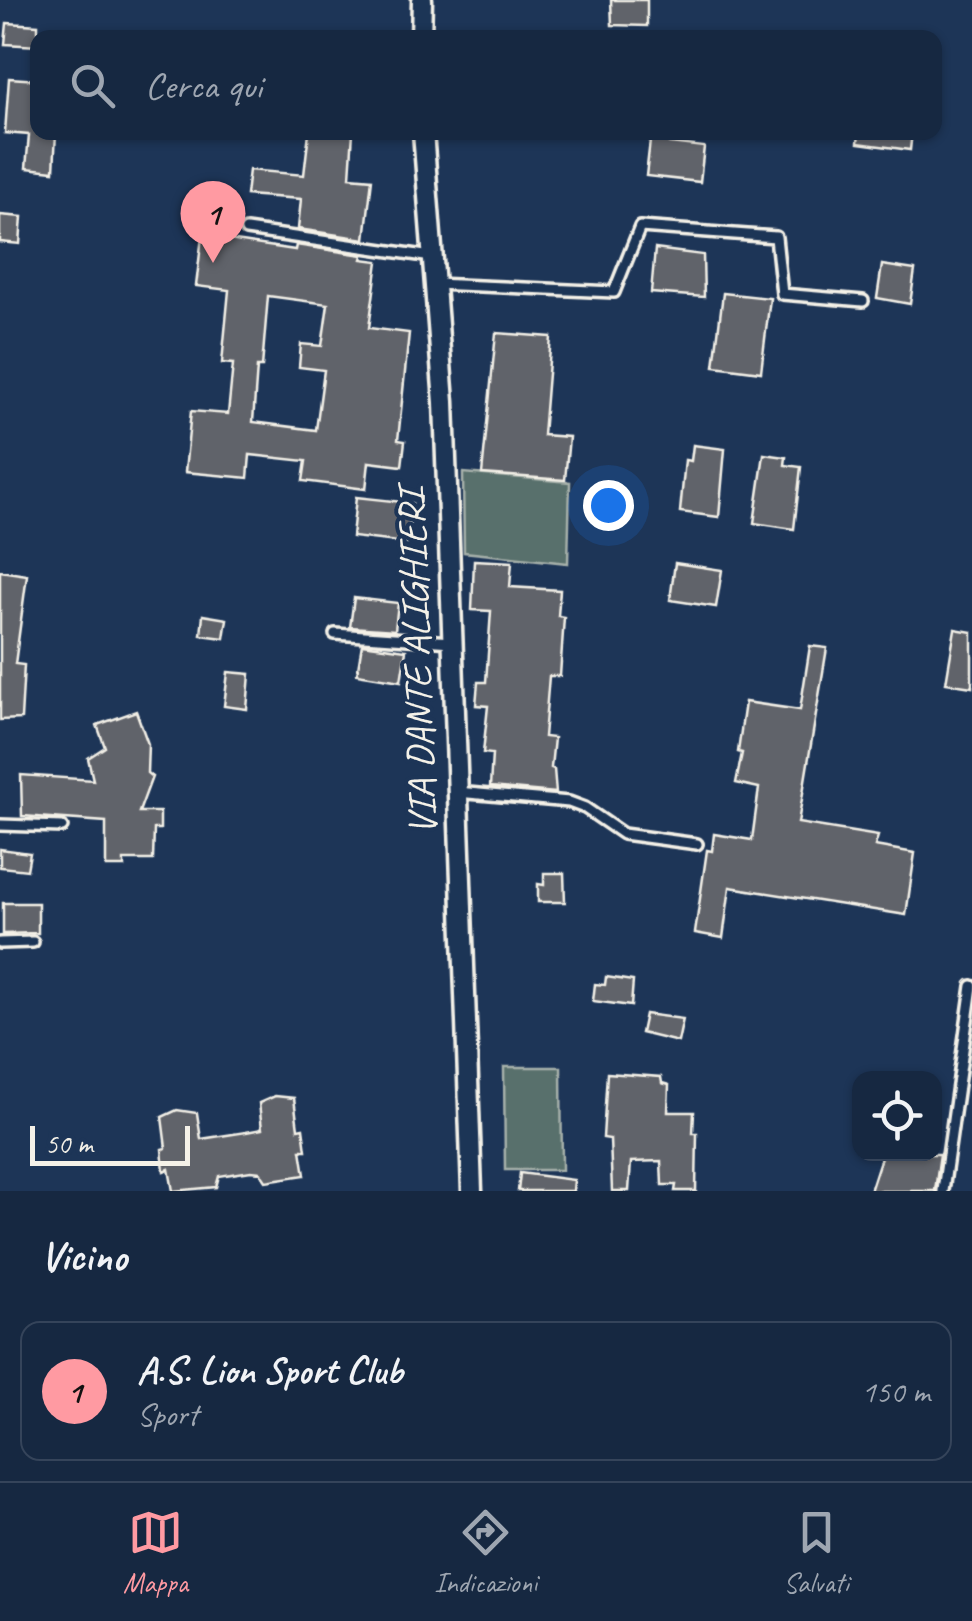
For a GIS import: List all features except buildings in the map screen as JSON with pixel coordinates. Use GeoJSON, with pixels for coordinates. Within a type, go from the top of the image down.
{"type":"FeatureCollection","features":[{"type":"Feature","properties":{"kind":"street"},"geometry":{"type":"LineString","coordinates":[[421,30],[422,0]]}},
{"type":"Feature","properties":{"kind":"street","name":"VIA DANTE ALIGHIERI"},"geometry":{"type":"LineString","coordinates":[[424,140],[444,402],[472,1191]]}},
{"type":"Feature","properties":{"kind":"lane"},"geometry":{"type":"LineString","coordinates":[[434,284],[614,292],[640,227],[776,238],[782,294],[863,301]]}},
{"type":"Feature","properties":{"kind":"lane"},"geometry":{"type":"LineString","coordinates":[[246,230],[432,257]]}},
{"type":"Feature","properties":{"kind":"lane"},"geometry":{"type":"LineString","coordinates":[[335,634],[454,643]]}},
{"type":"Feature","properties":{"kind":"lane"},"geometry":{"type":"LineString","coordinates":[[457,792],[569,802],[624,834],[696,844]]}},
{"type":"Feature","properties":{"kind":"lane"},"geometry":{"type":"LineString","coordinates":[[0,825],[62,827]]}},
{"type":"Feature","properties":{"kind":"lane"},"geometry":{"type":"LineString","coordinates":[[0,943],[32,942]]}},
{"type":"Feature","properties":{"kind":"lane"},"geometry":{"type":"LineString","coordinates":[[943,1191],[972,986]]}},
{"type":"Feature","properties":{"kind":"green space"},"geometry":{"type":"Polygon","coordinates":[[[463,473],[570,482],[568,563],[464,552],[463,473]]]}},
{"type":"Feature","properties":{"kind":"green space"},"geometry":{"type":"Polygon","coordinates":[[[504,1067],[561,1067],[562,1170],[505,1170],[504,1067]]]}},
{"type":"Feature","properties":{"kind":"place","name":"A.S. Lion Sport Club"},"geometry":{"type":"Point","coordinates":[213,263]}}]}
